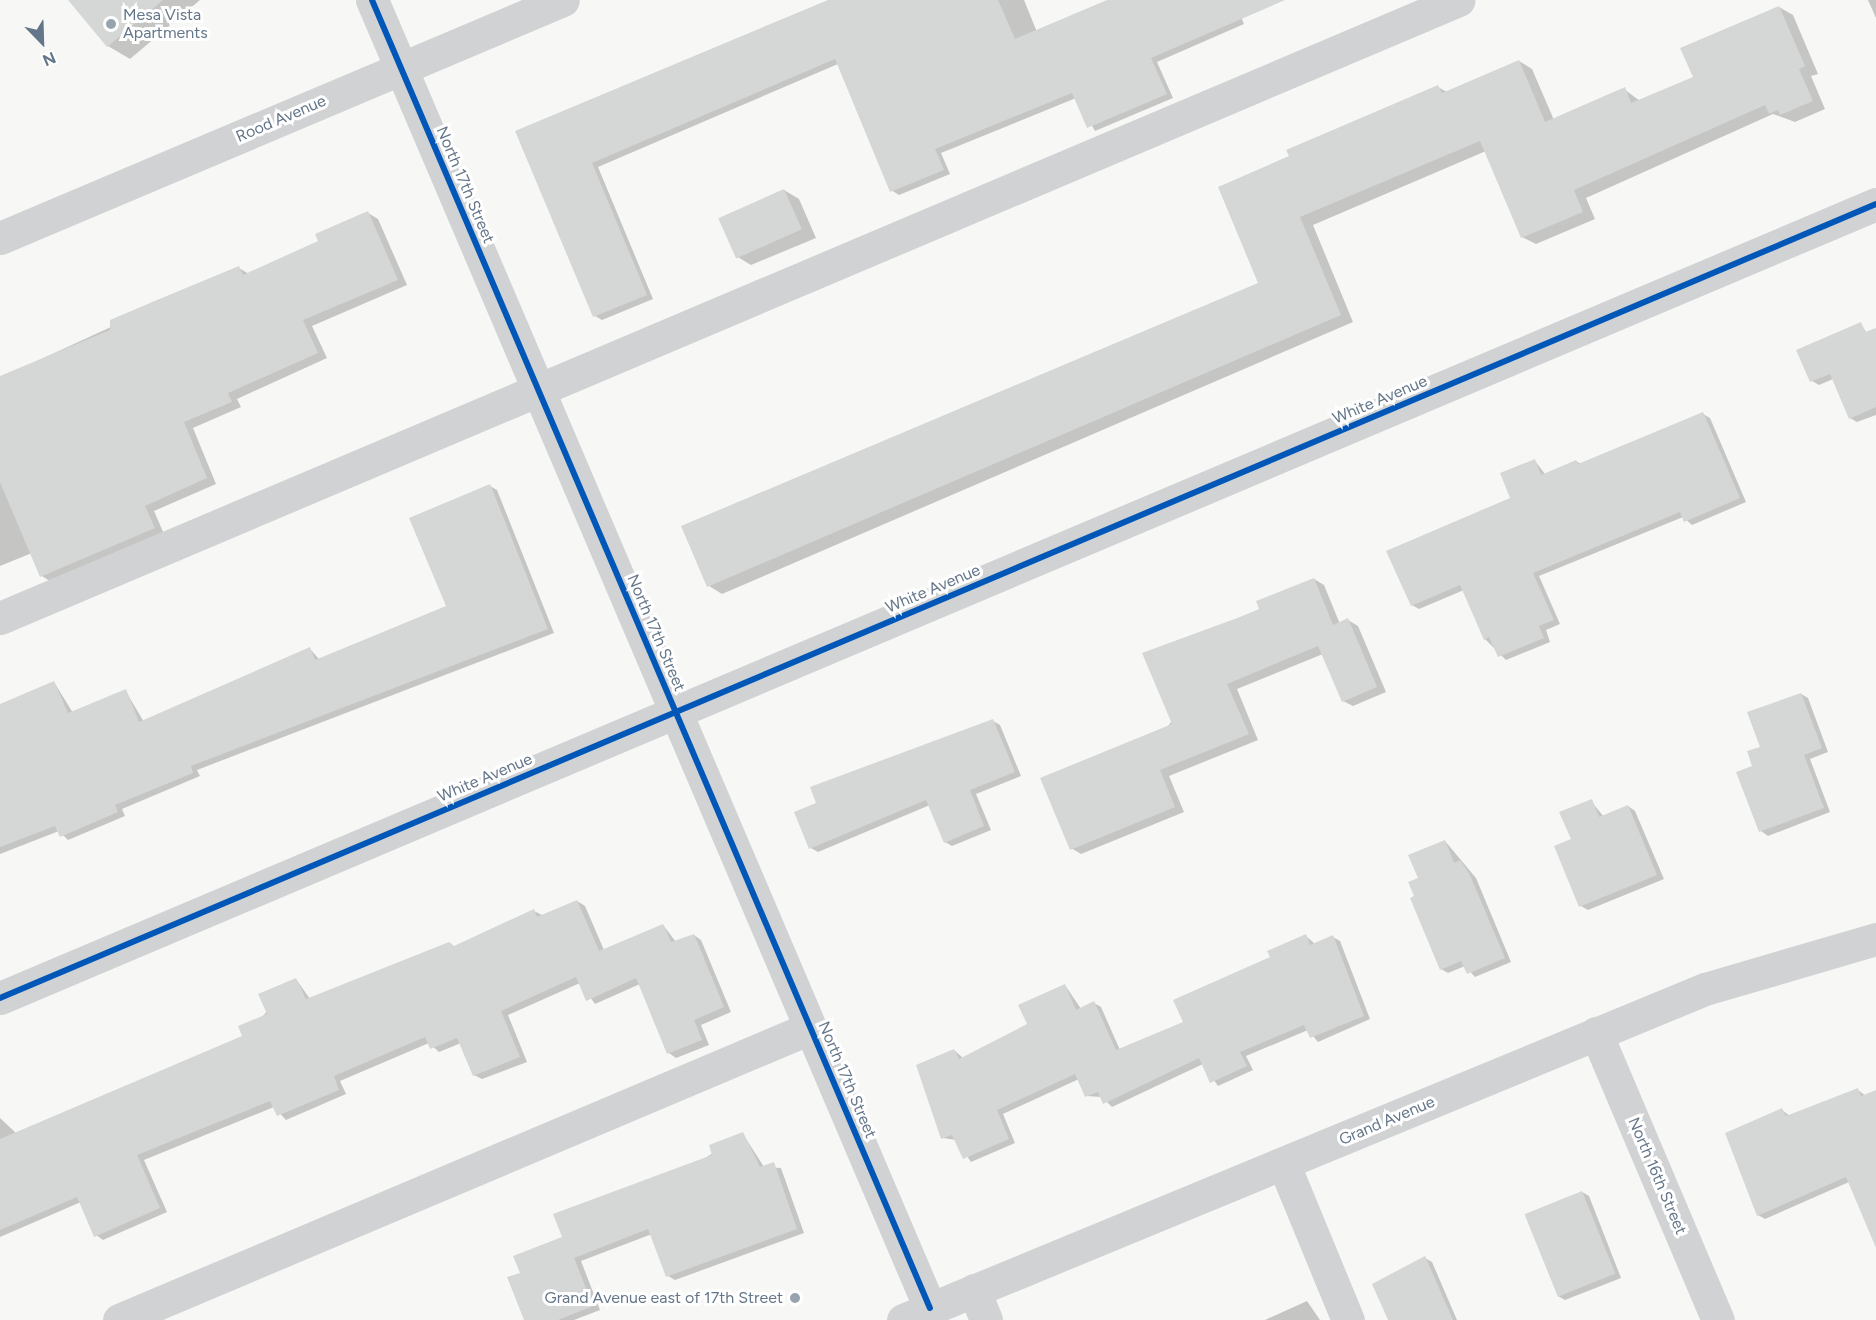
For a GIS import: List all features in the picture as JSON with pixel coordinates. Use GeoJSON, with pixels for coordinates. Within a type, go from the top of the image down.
{"type":"FeatureCollection","features":[{"type":"Feature","properties":{"kind":"street","name":"North 17th Street"},"geometry":{"type":"LineString","coordinates":[[372,0],[810,1028],[917,1314]]}},
{"type":"Feature","properties":{"kind":"street","name":"Rood Avenue"},"geometry":{"type":"LineString","coordinates":[[0,238],[563,0]]}},
{"type":"Feature","properties":{"kind":"street"},"geometry":{"type":"LineString","coordinates":[[0,618],[1459,0]]}},
{"type":"Feature","properties":{"kind":"street","name":"White Avenue"},"geometry":{"type":"LineString","coordinates":[[0,998],[1876,204]]}},
{"type":"Feature","properties":{"kind":"street","name":"Grand Avenue"},"geometry":{"type":"LineString","coordinates":[[917,1314],[1284,1165],[1705,989],[1876,939]]}},
{"type":"Feature","properties":{"kind":"street"},"geometry":{"type":"LineString","coordinates":[[119,1320],[810,1028]]}},
{"type":"Feature","properties":{"kind":"street","name":"North 16th Street"},"geometry":{"type":"LineString","coordinates":[[1596,1033],[1718,1320]]}},
{"type":"Feature","properties":{"kind":"street"},"geometry":{"type":"LineString","coordinates":[[1284,1165],[1348,1320]]}},
{"type":"Feature","properties":{"kind":"street"},"geometry":{"type":"LineString","coordinates":[[974,1290],[986,1320]]}},
{"type":"Feature","properties":{"kind":"building","name":"Mesa Vista Apartments"},"geometry":{"type":"Polygon","coordinates":[[[68,0],[163,0],[107,47],[68,0]]]}},
{"type":"Feature","properties":{"kind":"building"},"geometry":{"type":"Polygon","coordinates":[[[828,0],[998,0],[1015,39],[1107,0],[1285,0],[1151,58],[1167,94],[1087,128],[1072,93],[935,149],[944,170],[890,192],[835,59],[592,163],[647,295],[593,317],[515,131],[828,0]]]}},
{"type":"Feature","properties":{"kind":"building"},"geometry":{"type":"Polygon","coordinates":[[[1779,6],[1805,66],[1799,69],[1813,101],[1780,115],[1778,110],[1769,114],[1765,105],[1574,190],[1583,212],[1521,238],[1480,141],[1300,217],[1341,315],[707,587],[681,526],[1258,283],[1218,187],[1289,156],[1286,150],[1438,85],[1442,93],[1519,60],[1545,122],[1625,87],[1631,103],[1693,77],[1680,48],[1779,6]]]}},
{"type":"Feature","properties":{"kind":"building"},"geometry":{"type":"Polygon","coordinates":[[[784,189],[802,229],[736,258],[718,218],[784,189]]]}},
{"type":"Feature","properties":{"kind":"building"},"geometry":{"type":"Polygon","coordinates":[[[368,211],[398,280],[303,320],[318,353],[228,393],[232,402],[184,422],[207,478],[145,506],[155,528],[40,577],[0,482],[0,376],[110,330],[110,320],[157,300],[239,266],[243,275],[318,241],[315,234],[368,211]]]}},
{"type":"Feature","properties":{"kind":"building"},"geometry":{"type":"Polygon","coordinates":[[[1861,322],[1865,332],[1876,328],[1876,407],[1849,419],[1830,374],[1810,382],[1796,350],[1861,322]]]}},
{"type":"Feature","properties":{"kind":"building"},"geometry":{"type":"Polygon","coordinates":[[[1703,412],[1740,498],[1684,522],[1680,512],[1533,573],[1554,620],[1539,626],[1544,638],[1498,657],[1489,637],[1484,640],[1460,585],[1411,606],[1386,551],[1510,498],[1500,473],[1535,459],[1541,475],[1576,460],[1578,464],[1703,412]]]}},
{"type":"Feature","properties":{"kind":"building"},"geometry":{"type":"Polygon","coordinates":[[[490,484],[548,629],[191,766],[193,773],[115,805],[118,812],[60,837],[55,826],[0,847],[0,704],[54,681],[68,713],[126,689],[139,722],[310,647],[315,660],[446,606],[409,518],[490,484]]]}},
{"type":"Feature","properties":{"kind":"building"},"geometry":{"type":"Polygon","coordinates":[[[1314,578],[1333,625],[1348,618],[1377,687],[1342,702],[1318,646],[1227,684],[1249,734],[1160,770],[1175,807],[1070,850],[1040,778],[1172,724],[1142,653],[1259,609],[1256,601],[1314,578]]]}},
{"type":"Feature","properties":{"kind":"building"},"geometry":{"type":"Polygon","coordinates":[[[1801,693],[1822,748],[1804,755],[1824,808],[1759,832],[1736,772],[1752,766],[1747,751],[1760,747],[1747,712],[1801,693]]]}},
{"type":"Feature","properties":{"kind":"building"},"geometry":{"type":"Polygon","coordinates":[[[993,719],[1015,772],[970,790],[984,826],[944,843],[926,800],[809,849],[794,812],[816,803],[810,787],[993,719]]]}},
{"type":"Feature","properties":{"kind":"building"},"geometry":{"type":"Polygon","coordinates":[[[1592,799],[1599,817],[1628,805],[1657,875],[1579,907],[1554,846],[1571,839],[1559,812],[1592,799]]]}},
{"type":"Feature","properties":{"kind":"building"},"geometry":{"type":"Polygon","coordinates":[[[1445,840],[1454,863],[1460,860],[1469,873],[1505,958],[1467,974],[1461,961],[1440,970],[1410,898],[1414,896],[1408,882],[1418,878],[1408,855],[1445,840]]]}},
{"type":"Feature","properties":{"kind":"building"},"geometry":{"type":"Polygon","coordinates":[[[577,900],[599,951],[663,924],[671,942],[694,934],[724,1007],[694,1020],[702,1040],[667,1054],[636,978],[586,1001],[576,977],[501,1011],[520,1057],[473,1076],[457,1038],[430,1049],[425,1037],[334,1076],[339,1090],[277,1116],[270,1101],[137,1155],[160,1208],[94,1237],[77,1197],[0,1230],[0,1139],[242,1036],[238,1026],[267,1014],[258,994],[296,978],[306,999],[449,942],[454,946],[534,909],[537,917],[577,900]]]}},
{"type":"Feature","properties":{"kind":"building"},"geometry":{"type":"Polygon","coordinates":[[[1306,934],[1310,945],[1333,935],[1364,1016],[1310,1038],[1304,1025],[1240,1052],[1247,1066],[1210,1083],[1199,1058],[1103,1104],[1098,1092],[1085,1097],[1075,1074],[997,1110],[1009,1139],[963,1159],[952,1135],[941,1139],[916,1065],[954,1049],[959,1059],[1027,1024],[1018,1005],[1065,984],[1076,1010],[1094,1001],[1116,1050],[1183,1022],[1173,1000],[1270,957],[1267,951],[1306,934]]]}},
{"type":"Feature","properties":{"kind":"building"},"geometry":{"type":"Polygon","coordinates":[[[1858,1088],[1861,1096],[1876,1090],[1876,1248],[1846,1177],[1757,1216],[1725,1133],[1782,1108],[1786,1116],[1858,1088]]]}},
{"type":"Feature","properties":{"kind":"building"},"geometry":{"type":"Polygon","coordinates":[[[743,1132],[760,1167],[774,1162],[797,1229],[666,1277],[648,1229],[574,1258],[593,1306],[558,1320],[524,1320],[507,1277],[520,1273],[513,1256],[562,1237],[553,1214],[712,1155],[709,1145],[743,1132]]]}},
{"type":"Feature","properties":{"kind":"building"},"geometry":{"type":"Polygon","coordinates":[[[1582,1191],[1615,1274],[1558,1297],[1525,1214],[1582,1191]]]}},
{"type":"Feature","properties":{"kind":"building"},"geometry":{"type":"Polygon","coordinates":[[[1425,1256],[1453,1320],[1388,1320],[1372,1284],[1425,1256]]]}},
{"type":"Feature","properties":{"kind":"cycle path"},"geometry":{"type":"LineString","coordinates":[[372,0],[930,1308]]}},
{"type":"Feature","properties":{"kind":"cycle path"},"geometry":{"type":"LineString","coordinates":[[0,998],[1876,204]]}},
{"type":"Feature","properties":{"kind":"place","name":"Mesa Vista Apartments"},"geometry":{"type":"Point","coordinates":[111,24]}},
{"type":"Feature","properties":{"kind":"place","name":"Grand Avenue east of 17th Street"},"geometry":{"type":"Point","coordinates":[795,1298]}}]}
